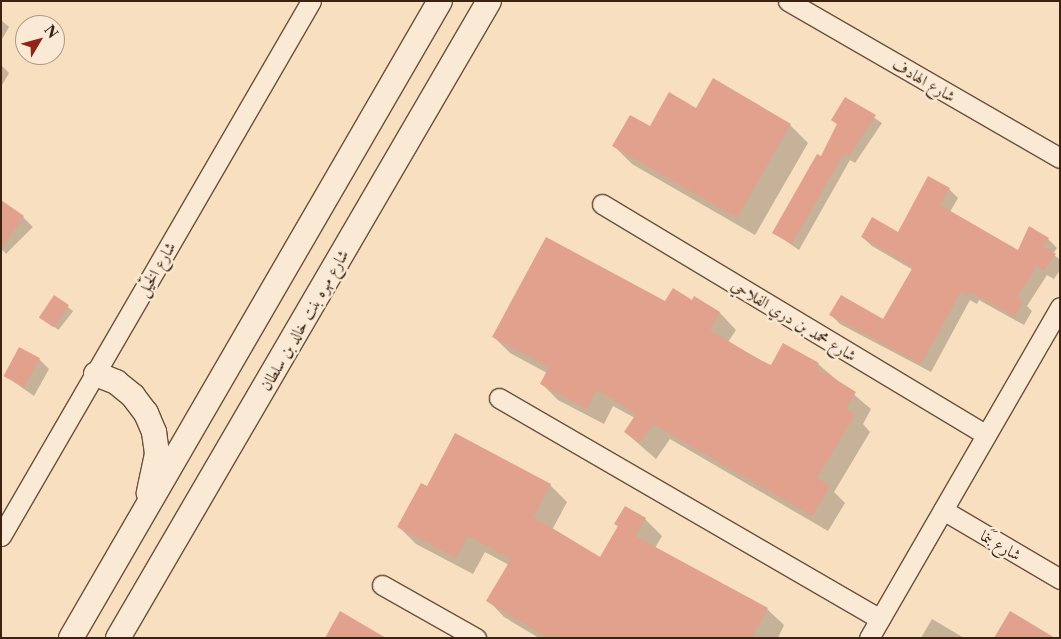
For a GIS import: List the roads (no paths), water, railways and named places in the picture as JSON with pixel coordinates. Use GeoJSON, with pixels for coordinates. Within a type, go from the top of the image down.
{"type":"FeatureCollection","features":[{"type":"Feature","properties":{"kind":"street","name":"شارع الخَيْل"},"geometry":{"type":"LineString","coordinates":[[1,536],[311,1]]}},
{"type":"Feature","properties":{"kind":"street"},"geometry":{"type":"LineString","coordinates":[[70,638],[140,522],[440,1]]}},
{"type":"Feature","properties":{"kind":"street","name":"شارع مهره بنت خالد بن سلطان"},"geometry":{"type":"LineString","coordinates":[[118,638],[489,1]]}},
{"type":"Feature","properties":{"kind":"street","name":"شارع الهادف"},"geometry":{"type":"LineString","coordinates":[[788,1],[1060,158]]}},
{"type":"Feature","properties":{"kind":"street","name":"شارع محمد بن دري الفلاحي"},"geometry":{"type":"LineString","coordinates":[[602,204],[986,435]]}},
{"type":"Feature","properties":{"kind":"street"},"geometry":{"type":"LineString","coordinates":[[869,638],[1060,306]]}},
{"type":"Feature","properties":{"kind":"street"},"geometry":{"type":"LineString","coordinates":[[96,374],[116,382],[133,396],[146,413],[154,432],[157,454],[154,477],[140,522]]}},
{"type":"Feature","properties":{"kind":"street"},"geometry":{"type":"LineString","coordinates":[[500,398],[880,619]]}},
{"type":"Feature","properties":{"kind":"street","name":"شارع بَنَما"},"geometry":{"type":"LineString","coordinates":[[943,510],[1060,579]]}},
{"type":"Feature","properties":{"kind":"street"},"geometry":{"type":"LineString","coordinates":[[382,585],[476,638]]}}]}
